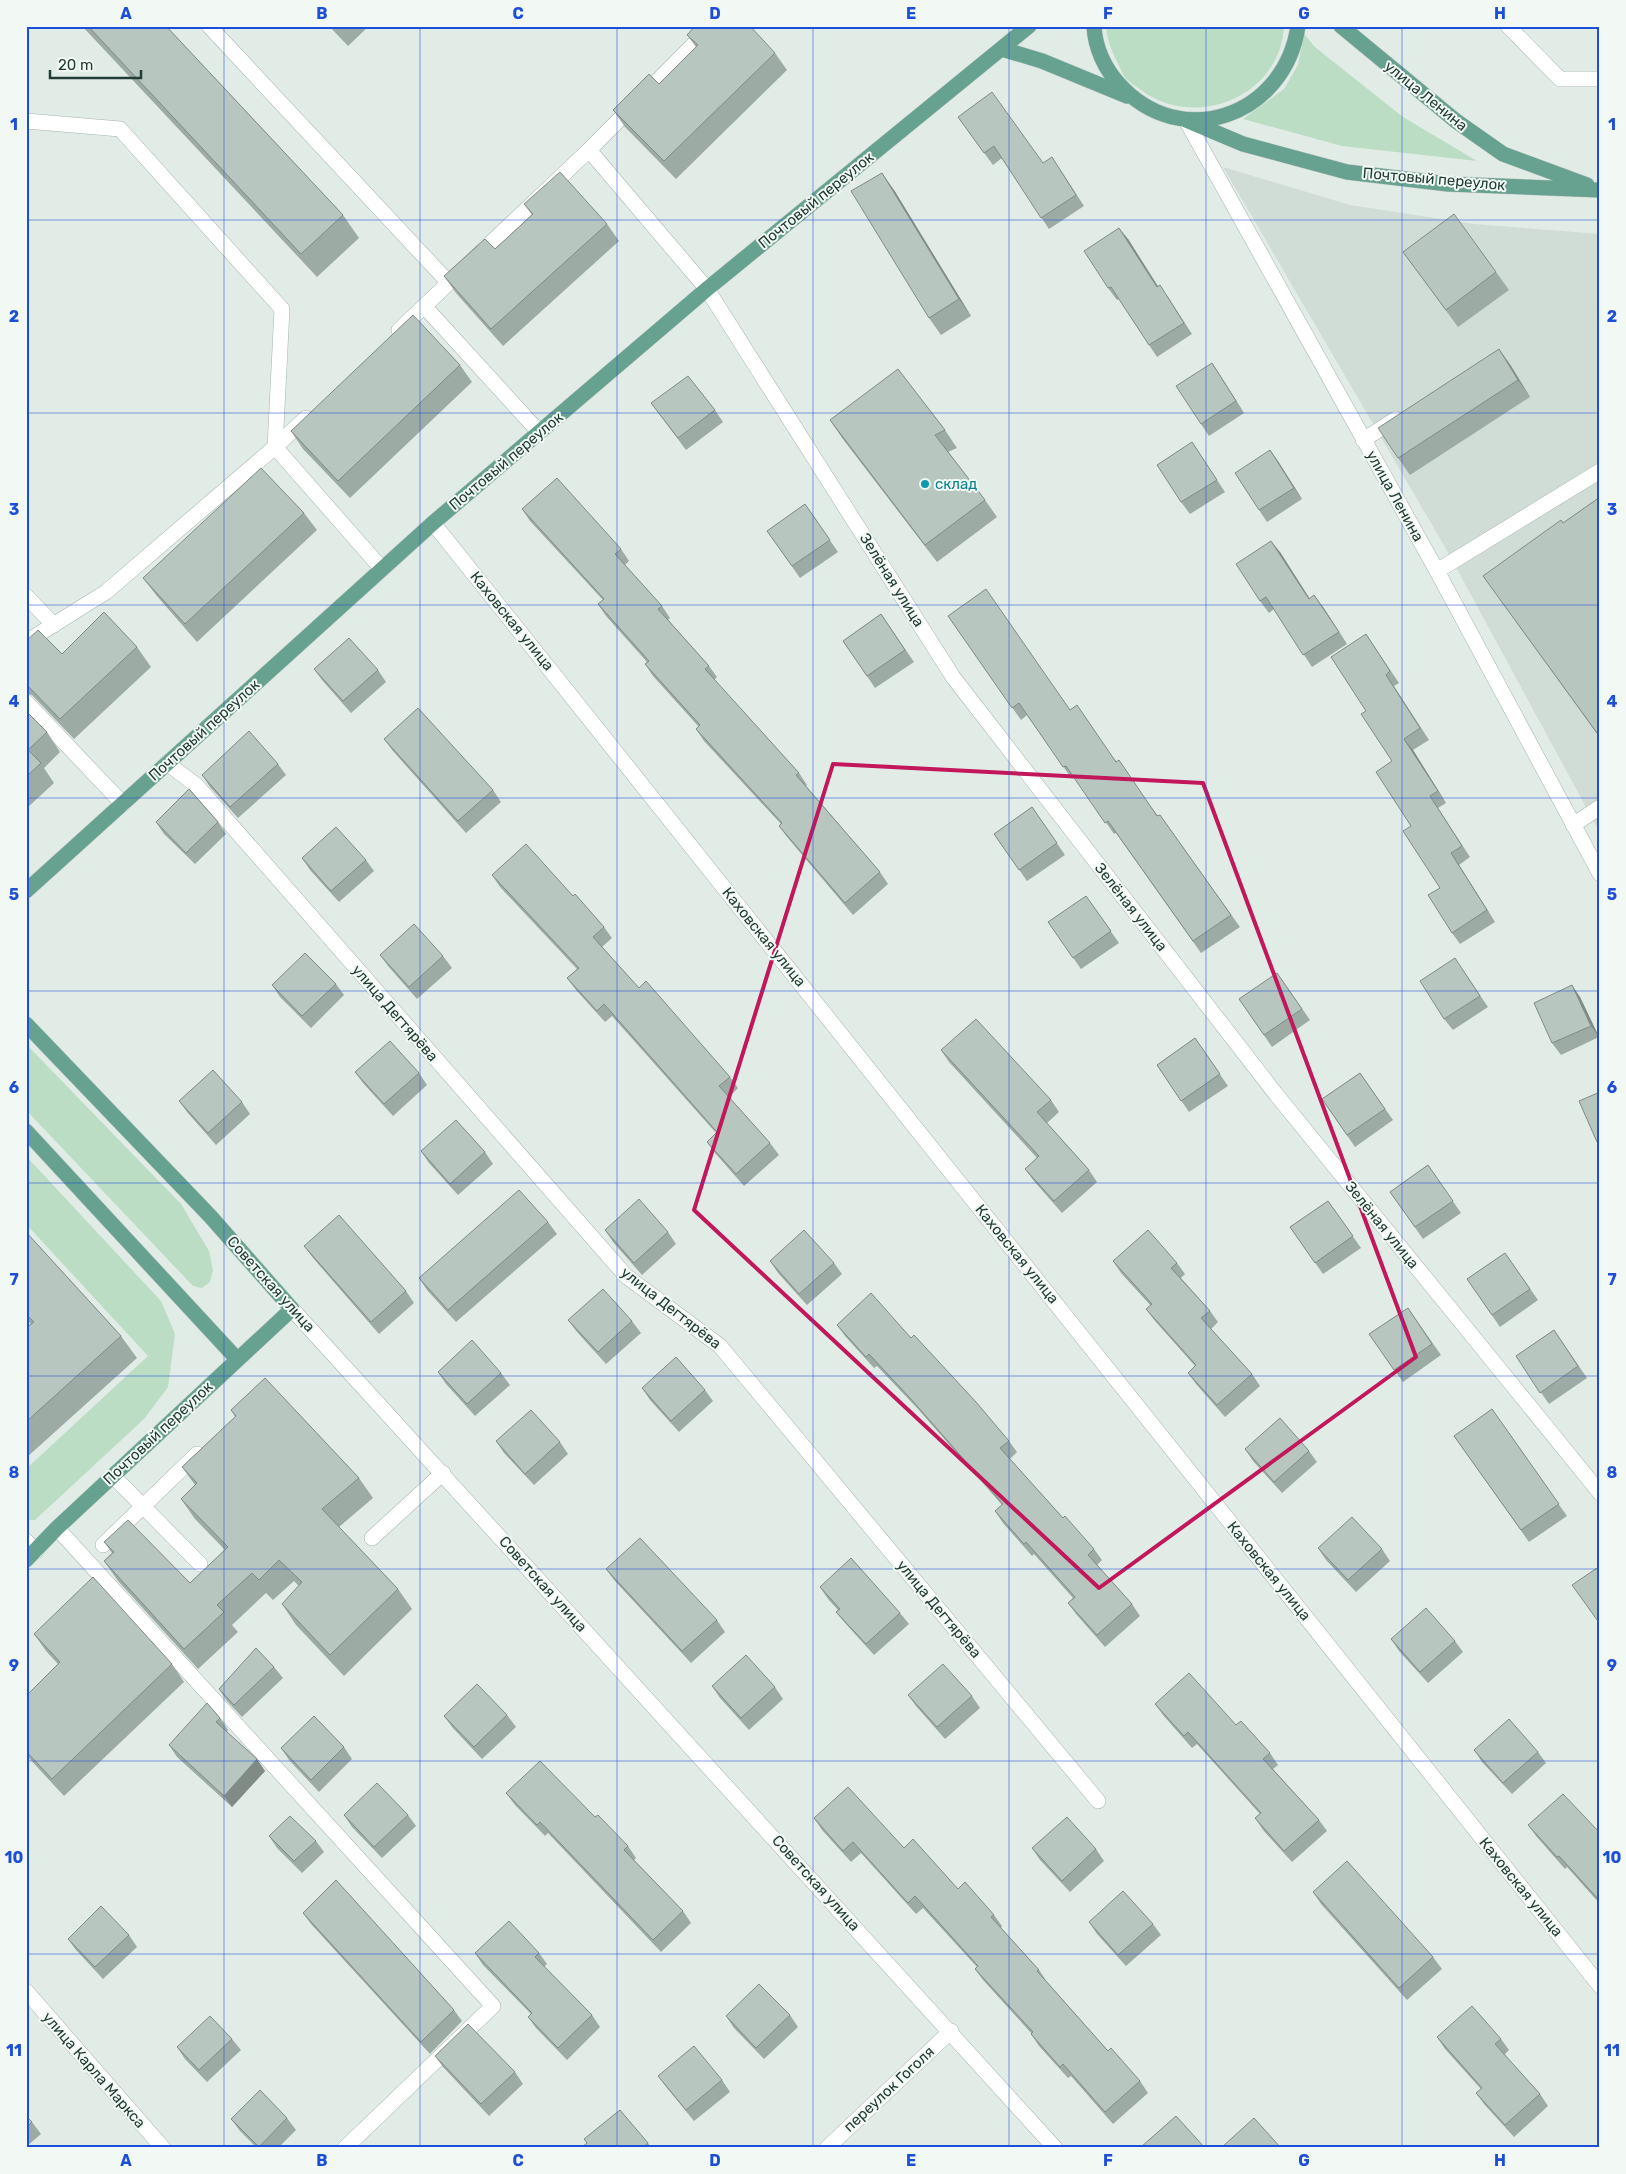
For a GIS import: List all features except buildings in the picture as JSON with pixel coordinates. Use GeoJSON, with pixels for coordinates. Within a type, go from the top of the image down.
{"type":"FeatureCollection","features":[{"type":"Feature","properties":{"kind":"main road","name":"Почтовый переулок"},"geometry":{"type":"LineString","coordinates":[[26,891],[433,522],[707,289],[1029,26]]}},
{"type":"Feature","properties":{"kind":"main road"},"geometry":{"type":"LineString","coordinates":[[1094,26],[1099,52],[1111,75],[1131,97]]}},
{"type":"Feature","properties":{"kind":"main road"},"geometry":{"type":"LineString","coordinates":[[1002,49],[1042,61],[1131,97],[1157,113],[1186,120],[1211,119],[1236,112],[1257,100],[1274,84],[1288,63],[1298,26]]}},
{"type":"Feature","properties":{"kind":"main road","name":"улица Ленина"},"geometry":{"type":"LineString","coordinates":[[1341,26],[1456,121],[1503,154],[1600,190]]}},
{"type":"Feature","properties":{"kind":"main road","name":"Почтовый переулок"},"geometry":{"type":"LineString","coordinates":[[1186,120],[1243,144],[1347,172],[1448,184],[1600,190]]}},
{"type":"Feature","properties":{"kind":"main road","name":"Советская улица"},"geometry":{"type":"LineString","coordinates":[[26,1024],[210,1216],[292,1309]]}},
{"type":"Feature","properties":{"kind":"main road"},"geometry":{"type":"LineString","coordinates":[[26,1131],[237,1359]]}},
{"type":"Feature","properties":{"kind":"main road","name":"Почтовый переулок"},"geometry":{"type":"LineString","coordinates":[[29,1551],[57,1528],[292,1309]]}},
{"type":"Feature","properties":{"kind":"street"},"geometry":{"type":"LineString","coordinates":[[209,26],[449,283]]}},
{"type":"Feature","properties":{"kind":"street"},"geometry":{"type":"LineString","coordinates":[[389,340],[588,150],[712,26]]}},
{"type":"Feature","properties":{"kind":"street"},"geometry":{"type":"LineString","coordinates":[[1508,26],[1560,79],[1600,79]]}},
{"type":"Feature","properties":{"kind":"street"},"geometry":{"type":"LineString","coordinates":[[26,120],[120,129],[282,309],[275,447],[382,568]]}},
{"type":"Feature","properties":{"kind":"street","name":"улица Ленина"},"geometry":{"type":"LineString","coordinates":[[1186,120],[1437,571],[1600,874]]}},
{"type":"Feature","properties":{"kind":"street","name":"Зелёная улица"},"geometry":{"type":"LineString","coordinates":[[588,150],[707,289],[953,676],[1275,1093],[1600,1493]]}},
{"type":"Feature","properties":{"kind":"street"},"geometry":{"type":"LineString","coordinates":[[424,306],[539,432]]}},
{"type":"Feature","properties":{"kind":"street"},"geometry":{"type":"LineString","coordinates":[[26,642],[106,592],[275,447],[318,407]]}},
{"type":"Feature","properties":{"kind":"street"},"geometry":{"type":"LineString","coordinates":[[1363,440],[1412,409]]}},
{"type":"Feature","properties":{"kind":"street"},"geometry":{"type":"LineString","coordinates":[[1437,571],[1600,471]]}},
{"type":"Feature","properties":{"kind":"street","name":"Каховская улица"},"geometry":{"type":"LineString","coordinates":[[433,522],[1600,1986]]}},
{"type":"Feature","properties":{"kind":"street"},"geometry":{"type":"LineString","coordinates":[[26,596],[54,625]]}},
{"type":"Feature","properties":{"kind":"street"},"geometry":{"type":"LineString","coordinates":[[26,702],[123,804]]}},
{"type":"Feature","properties":{"kind":"street","name":"улица Дегтярёва"},"geometry":{"type":"LineString","coordinates":[[167,763],[196,785],[626,1276],[720,1346],[1098,1801]]}},
{"type":"Feature","properties":{"kind":"street"},"geometry":{"type":"LineString","coordinates":[[1573,824],[1600,807]]}},
{"type":"Feature","properties":{"kind":"street","name":"Советская улица"},"geometry":{"type":"LineString","coordinates":[[292,1309],[951,2031],[1055,2148]]}},
{"type":"Feature","properties":{"kind":"street"},"geometry":{"type":"LineString","coordinates":[[103,1545],[208,1444]]}},
{"type":"Feature","properties":{"kind":"street"},"geometry":{"type":"LineString","coordinates":[[372,1538],[443,1473]]}},
{"type":"Feature","properties":{"kind":"street"},"geometry":{"type":"LineString","coordinates":[[113,1476],[200,1564]]}},
{"type":"Feature","properties":{"kind":"street"},"geometry":{"type":"LineString","coordinates":[[57,1528],[493,2006],[345,2148]]}},
{"type":"Feature","properties":{"kind":"street","name":"улица Карла Маркса"},"geometry":{"type":"LineString","coordinates":[[26,1991],[163,2148]]}},
{"type":"Feature","properties":{"kind":"street","name":"переулок Гоголя"},"geometry":{"type":"LineString","coordinates":[[828,2148],[951,2031]]}},
{"type":"Feature","properties":{"kind":"highlighted area"},"geometry":{"type":"Polygon","coordinates":[[[833,764],[1203,783],[1416,1357],[1099,1588],[694,1210],[833,764]]]}},
{"type":"Feature","properties":{"kind":"shaded area"},"geometry":{"type":"Polygon","coordinates":[[[1223,167],[1350,205],[1474,224],[1600,234],[1600,833],[1445,547],[1223,167]]]}},
{"type":"Feature","properties":{"kind":"green space"},"geometry":{"type":"Polygon","coordinates":[[[1106,26],[1284,26],[1279,51],[1268,71],[1252,88],[1232,100],[1209,106],[1186,107],[1163,102],[1126,79],[1111,49],[1106,26]]]}},
{"type":"Feature","properties":{"kind":"green space"},"geometry":{"type":"Polygon","coordinates":[[[1304,34],[1316,48],[1403,117],[1477,161],[1342,146],[1243,119],[1284,89],[1298,65],[1304,34]]]}},
{"type":"Feature","properties":{"kind":"green space"},"geometry":{"type":"Polygon","coordinates":[[[26,1044],[181,1204],[209,1251],[213,1270],[210,1282],[202,1288],[193,1286],[26,1110],[26,1044]]]}},
{"type":"Feature","properties":{"kind":"green space"},"geometry":{"type":"Polygon","coordinates":[[[26,1156],[161,1301],[175,1334],[168,1387],[144,1419],[35,1520],[26,1520],[26,1469],[148,1356],[26,1224],[26,1156]]]}},
{"type":"Feature","properties":{"kind":"place","name":"склад"},"geometry":{"type":"Point","coordinates":[925,484]}}]}
